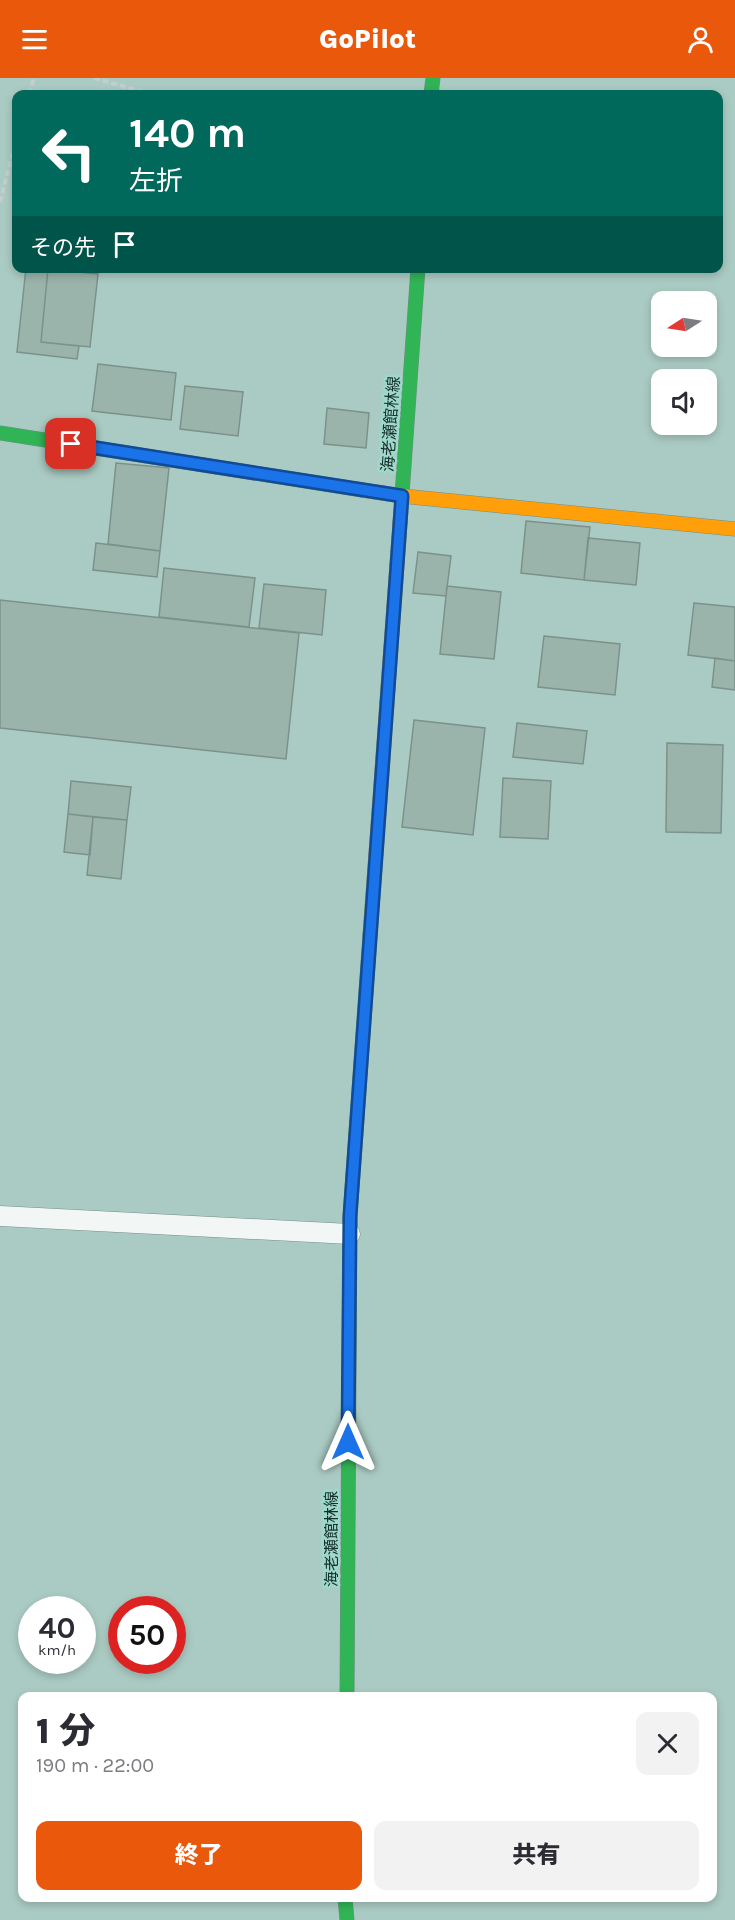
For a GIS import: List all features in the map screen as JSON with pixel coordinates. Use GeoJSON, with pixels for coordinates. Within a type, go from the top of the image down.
{"type":"FeatureCollection","features":[{"type":"Feature","properties":{"kind":"main road","name":"海老瀬館林線"},"geometry":{"type":"LineString","coordinates":[[347,1692],[350,1234],[418,273]]}},
{"type":"Feature","properties":{"kind":"main road"},"geometry":{"type":"LineString","coordinates":[[0,433],[402,496],[735,529]]}},
{"type":"Feature","properties":{"kind":"main road"},"geometry":{"type":"LineString","coordinates":[[345,1902],[347,1920]]}},
{"type":"Feature","properties":{"kind":"lane"},"geometry":{"type":"LineString","coordinates":[[0,1216],[350,1234]]}},
{"type":"Feature","properties":{"kind":"path"},"geometry":{"type":"LineString","coordinates":[[94,78],[136,90]]}},
{"type":"Feature","properties":{"kind":"path"},"geometry":{"type":"LineString","coordinates":[[0,202],[12,156]]}},
{"type":"Feature","properties":{"kind":"building"},"geometry":{"type":"Polygon","coordinates":[[[25,273],[48,273],[41,342],[79,346],[77,359],[17,352],[25,273]]]}},
{"type":"Feature","properties":{"kind":"building"},"geometry":{"type":"Polygon","coordinates":[[[48,273],[98,274],[90,347],[41,342],[48,273]]]}},
{"type":"Feature","properties":{"kind":"building"},"geometry":{"type":"Polygon","coordinates":[[[98,364],[176,373],[171,420],[92,411],[98,364]]]}},
{"type":"Feature","properties":{"kind":"building"},"geometry":{"type":"Polygon","coordinates":[[[185,386],[243,392],[238,436],[180,429],[185,386]]]}},
{"type":"Feature","properties":{"kind":"building"},"geometry":{"type":"Polygon","coordinates":[[[327,408],[369,413],[366,448],[324,444],[327,408]]]}},
{"type":"Feature","properties":{"kind":"building"},"geometry":{"type":"Polygon","coordinates":[[[116,463],[169,468],[160,551],[108,544],[116,463]]]}},
{"type":"Feature","properties":{"kind":"building"},"geometry":{"type":"Polygon","coordinates":[[[526,521],[590,527],[584,580],[521,573],[526,521]]]}},
{"type":"Feature","properties":{"kind":"building"},"geometry":{"type":"Polygon","coordinates":[[[588,538],[640,543],[636,585],[584,580],[588,538]]]}},
{"type":"Feature","properties":{"kind":"building"},"geometry":{"type":"Polygon","coordinates":[[[96,543],[160,551],[157,577],[93,570],[96,543]]]}},
{"type":"Feature","properties":{"kind":"building"},"geometry":{"type":"Polygon","coordinates":[[[418,552],[451,556],[446,596],[413,593],[418,552]]]}},
{"type":"Feature","properties":{"kind":"building"},"geometry":{"type":"Polygon","coordinates":[[[164,568],[255,578],[249,627],[159,617],[164,568]]]}},
{"type":"Feature","properties":{"kind":"building"},"geometry":{"type":"Polygon","coordinates":[[[264,584],[326,590],[322,635],[259,628],[264,584]]]}},
{"type":"Feature","properties":{"kind":"building"},"geometry":{"type":"Polygon","coordinates":[[[447,586],[501,592],[494,659],[440,654],[447,586]]]}},
{"type":"Feature","properties":{"kind":"building"},"geometry":{"type":"Polygon","coordinates":[[[0,600],[299,633],[286,759],[0,728],[0,600]]]}},
{"type":"Feature","properties":{"kind":"building"},"geometry":{"type":"Polygon","coordinates":[[[694,603],[735,607],[735,661],[688,655],[694,603]]]}},
{"type":"Feature","properties":{"kind":"building"},"geometry":{"type":"Polygon","coordinates":[[[544,636],[620,644],[615,695],[538,687],[544,636]]]}},
{"type":"Feature","properties":{"kind":"building"},"geometry":{"type":"Polygon","coordinates":[[[715,658],[735,661],[735,690],[712,687],[715,658]]]}},
{"type":"Feature","properties":{"kind":"building"},"geometry":{"type":"Polygon","coordinates":[[[414,720],[485,728],[473,835],[402,827],[414,720]]]}},
{"type":"Feature","properties":{"kind":"building"},"geometry":{"type":"Polygon","coordinates":[[[517,723],[587,731],[583,764],[513,757],[517,723]]]}},
{"type":"Feature","properties":{"kind":"building"},"geometry":{"type":"Polygon","coordinates":[[[667,743],[723,745],[721,833],[666,832],[667,743]]]}},
{"type":"Feature","properties":{"kind":"building"},"geometry":{"type":"Polygon","coordinates":[[[503,778],[551,781],[548,839],[500,837],[503,778]]]}},
{"type":"Feature","properties":{"kind":"building"},"geometry":{"type":"Polygon","coordinates":[[[71,781],[131,787],[127,820],[68,814],[71,781]]]}},
{"type":"Feature","properties":{"kind":"building"},"geometry":{"type":"Polygon","coordinates":[[[68,814],[93,817],[90,855],[64,852],[68,814]]]}},
{"type":"Feature","properties":{"kind":"building"},"geometry":{"type":"Polygon","coordinates":[[[93,817],[127,820],[121,879],[87,875],[93,817]]]}},
{"type":"Feature","properties":{"kind":"traffic: fast"},"geometry":{"type":"LineString","coordinates":[[432,90],[433,78]]}},
{"type":"Feature","properties":{"kind":"traffic: fast"},"geometry":{"type":"LineString","coordinates":[[400,523],[418,273]]}},
{"type":"Feature","properties":{"kind":"traffic: fast"},"geometry":{"type":"LineString","coordinates":[[0,433],[362,490]]}},
{"type":"Feature","properties":{"kind":"traffic: fast"},"geometry":{"type":"LineString","coordinates":[[347,1692],[350,1216],[370,935]]}},
{"type":"Feature","properties":{"kind":"traffic: fast"},"geometry":{"type":"LineString","coordinates":[[345,1902],[347,1920]]}},
{"type":"Feature","properties":{"kind":"traffic: slow"},"geometry":{"type":"LineString","coordinates":[[362,490],[402,496],[735,529]]}},
{"type":"Feature","properties":{"kind":"traffic: slow"},"geometry":{"type":"LineString","coordinates":[[370,935],[400,523]]}},
{"type":"Feature","properties":{"kind":"route"},"geometry":{"type":"LineString","coordinates":[[71,444],[402,496],[350,1216],[348,1442]]}}]}
